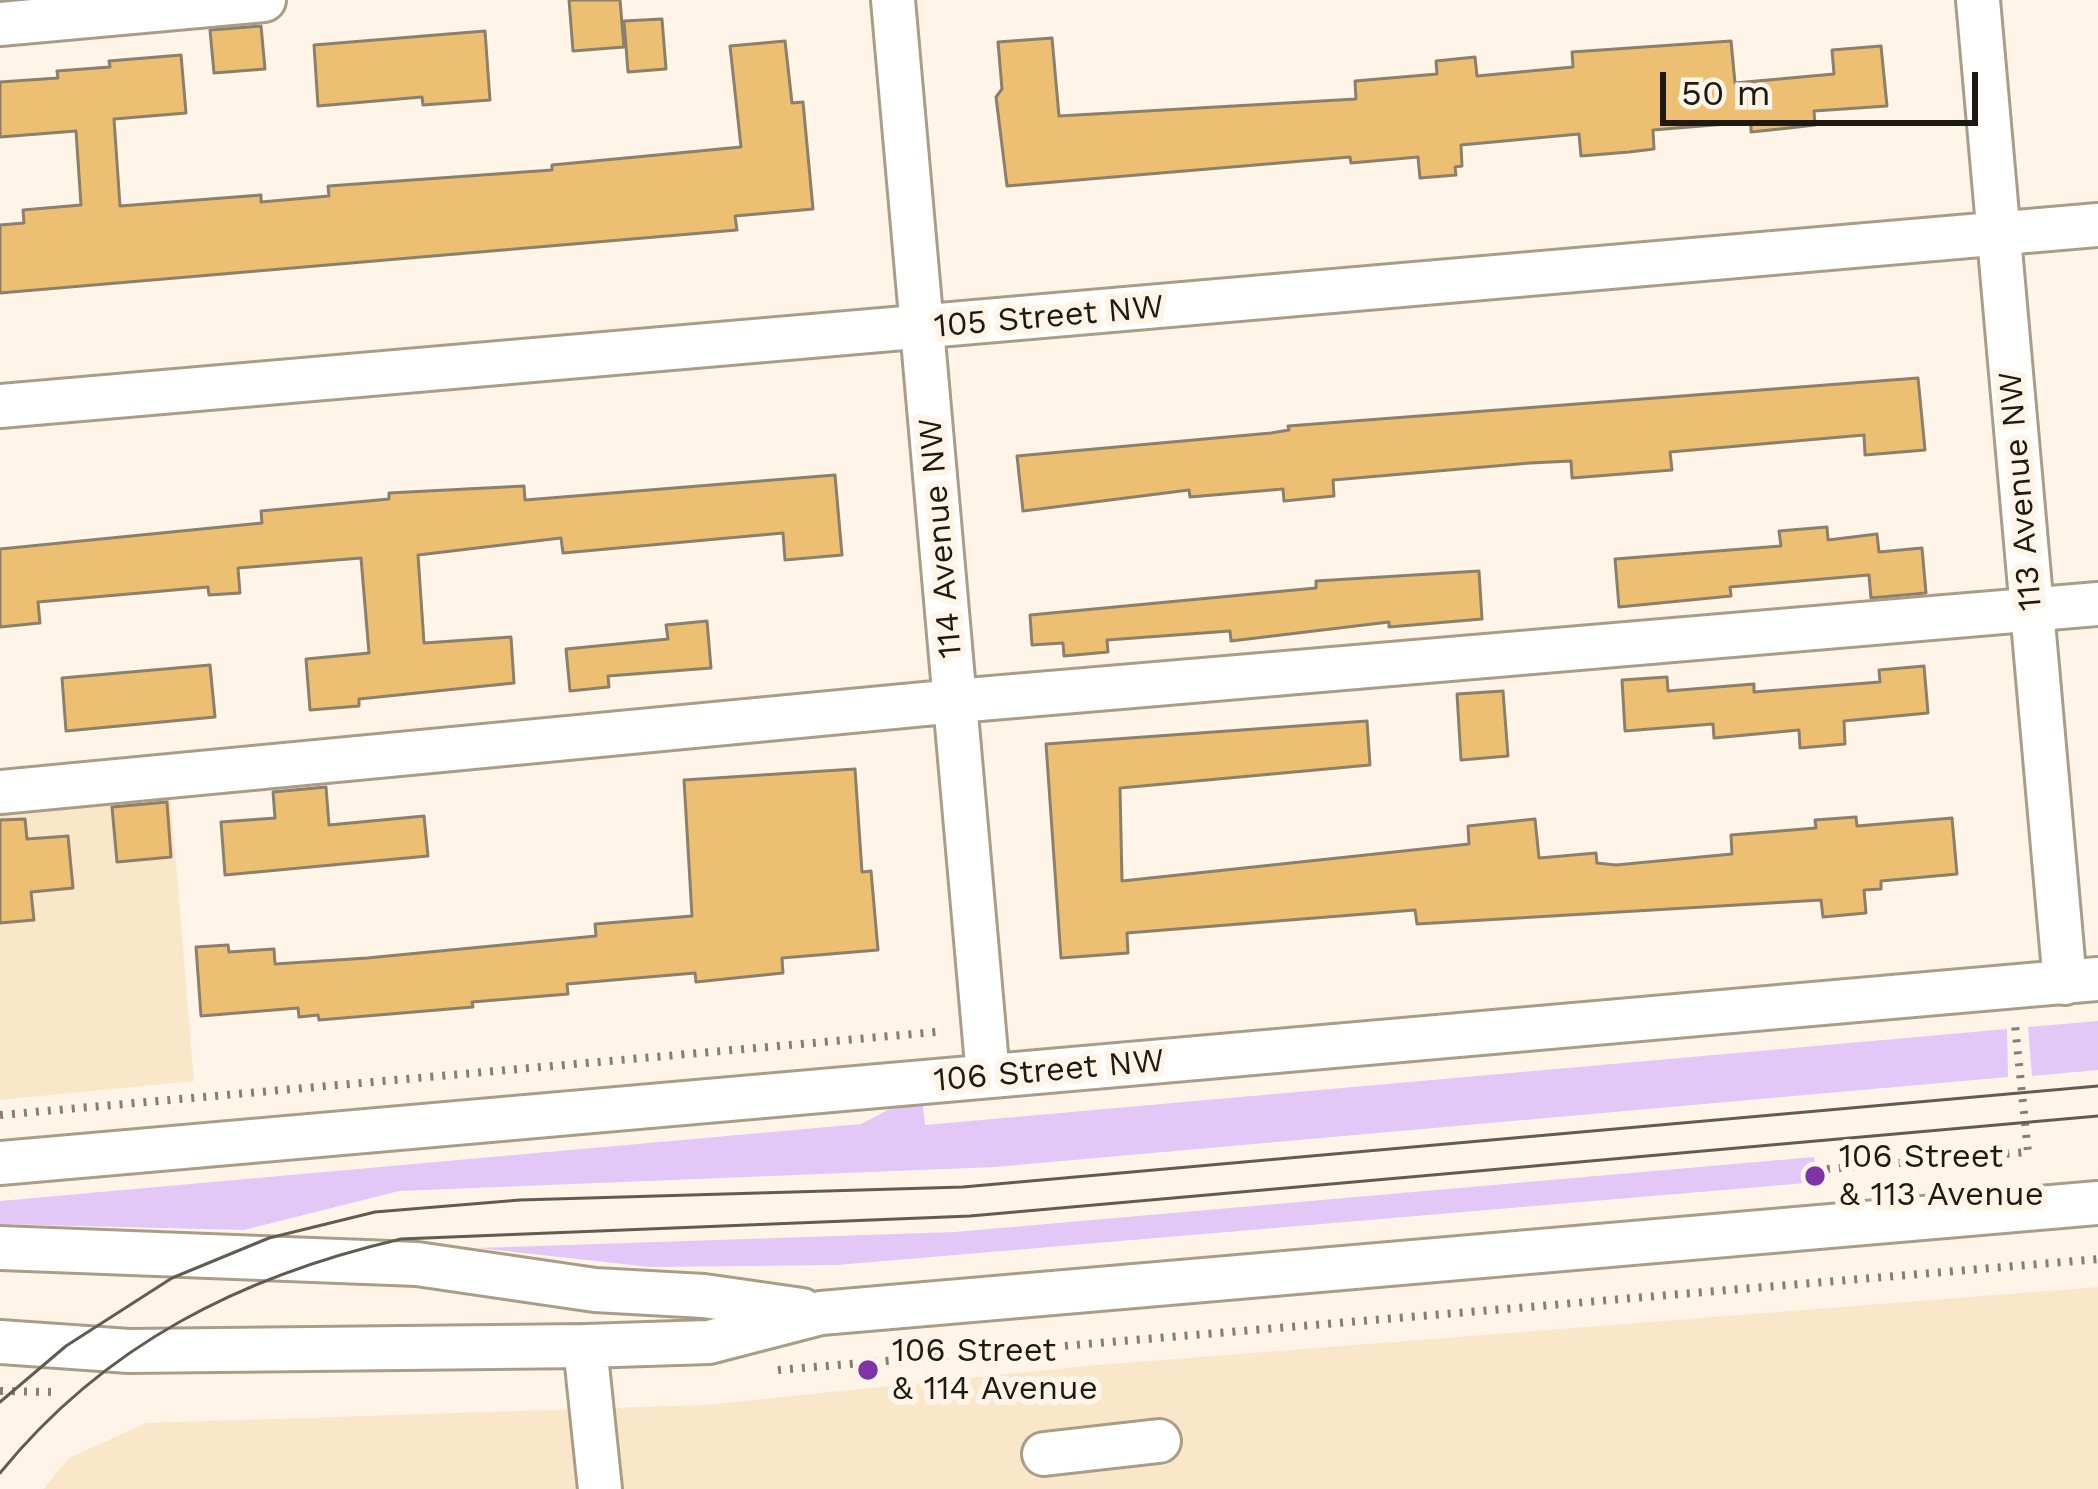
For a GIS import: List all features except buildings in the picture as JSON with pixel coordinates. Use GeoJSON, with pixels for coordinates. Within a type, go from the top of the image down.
{"type":"FeatureCollection","features":[{"type":"Feature","properties":{"kind":"street"},"geometry":{"type":"LineString","coordinates":[[0,24],[264,0]]}},
{"type":"Feature","properties":{"kind":"street","name":"114 Avenue NW"},"geometry":{"type":"LineString","coordinates":[[893,0],[988,1076]]}},
{"type":"Feature","properties":{"kind":"street","name":"113 Avenue NW"},"geometry":{"type":"LineString","coordinates":[[1978,0],[2033,610],[2081,981]]}},
{"type":"Feature","properties":{"kind":"street","name":"105 Street NW"},"geometry":{"type":"LineString","coordinates":[[0,406],[2098,225]]}},
{"type":"Feature","properties":{"kind":"street"},"geometry":{"type":"LineString","coordinates":[[0,792],[956,701],[2098,604]]}},
{"type":"Feature","properties":{"kind":"street","name":"106 Street NW"},"geometry":{"type":"LineString","coordinates":[[0,1163],[2081,981]]}},
{"type":"Feature","properties":{"kind":"street"},"geometry":{"type":"LineString","coordinates":[[0,1342],[129,1351],[709,1342],[821,1313],[2098,1203]]}},
{"type":"Feature","properties":{"kind":"street"},"geometry":{"type":"LineString","coordinates":[[0,1248],[417,1264],[821,1313]]}},
{"type":"Feature","properties":{"kind":"street"},"geometry":{"type":"LineString","coordinates":[[586,1346],[600,1489]]}},
{"type":"Feature","properties":{"kind":"street"},"geometry":{"type":"LineString","coordinates":[[1044,1454],[1159,1441]]}},
{"type":"Feature","properties":{"kind":"path"},"geometry":{"type":"LineString","coordinates":[[1815,1170],[2028,1151],[2011,988]]}},
{"type":"Feature","properties":{"kind":"path"},"geometry":{"type":"LineString","coordinates":[[0,1115],[937,1032]]}},
{"type":"Feature","properties":{"kind":"path"},"geometry":{"type":"LineString","coordinates":[[756,1372],[2098,1259]]}},
{"type":"Feature","properties":{"kind":"shaded area"},"geometry":{"type":"Polygon","coordinates":[[[170,790],[194,1081],[0,1100],[0,804],[170,790]]]}},
{"type":"Feature","properties":{"kind":"shaded area"},"geometry":{"type":"Polygon","coordinates":[[[2098,1021],[2098,1070],[2032,1076],[2028,1027],[2098,1021]]]}},
{"type":"Feature","properties":{"kind":"shaded area"},"geometry":{"type":"Polygon","coordinates":[[[2007,1029],[2008,1077],[995,1167],[399,1191],[244,1230],[0,1224],[0,1201],[861,1124],[890,1109],[923,1105],[925,1125],[2007,1029]]]}},
{"type":"Feature","properties":{"kind":"shaded area"},"geometry":{"type":"Polygon","coordinates":[[[1814,1157],[1818,1182],[837,1265],[650,1267],[478,1248],[955,1232],[1814,1157]]]}},
{"type":"Feature","properties":{"kind":"shaded area"},"geometry":{"type":"Polygon","coordinates":[[[2098,1287],[2098,1489],[43,1489],[69,1458],[146,1423],[704,1405],[1085,1366],[2098,1287]]]}},
{"type":"Feature","properties":{"kind":"tram line"},"geometry":{"type":"LineString","coordinates":[[0,1402],[66,1346],[172,1278],[269,1238],[375,1212],[520,1200],[963,1187],[2098,1086]]}},
{"type":"Feature","properties":{"kind":"tram line"},"geometry":{"type":"LineString","coordinates":[[0,1473],[85,1387],[180,1322],[286,1273],[401,1239],[970,1216],[2098,1116]]}},
{"type":"Feature","properties":{"kind":"place","name":"106 Street & 113 Avenue"},"geometry":{"type":"Point","coordinates":[1815,1176]}},
{"type":"Feature","properties":{"kind":"place","name":"106 Street & 114 Avenue"},"geometry":{"type":"Point","coordinates":[868,1370]}}]}
